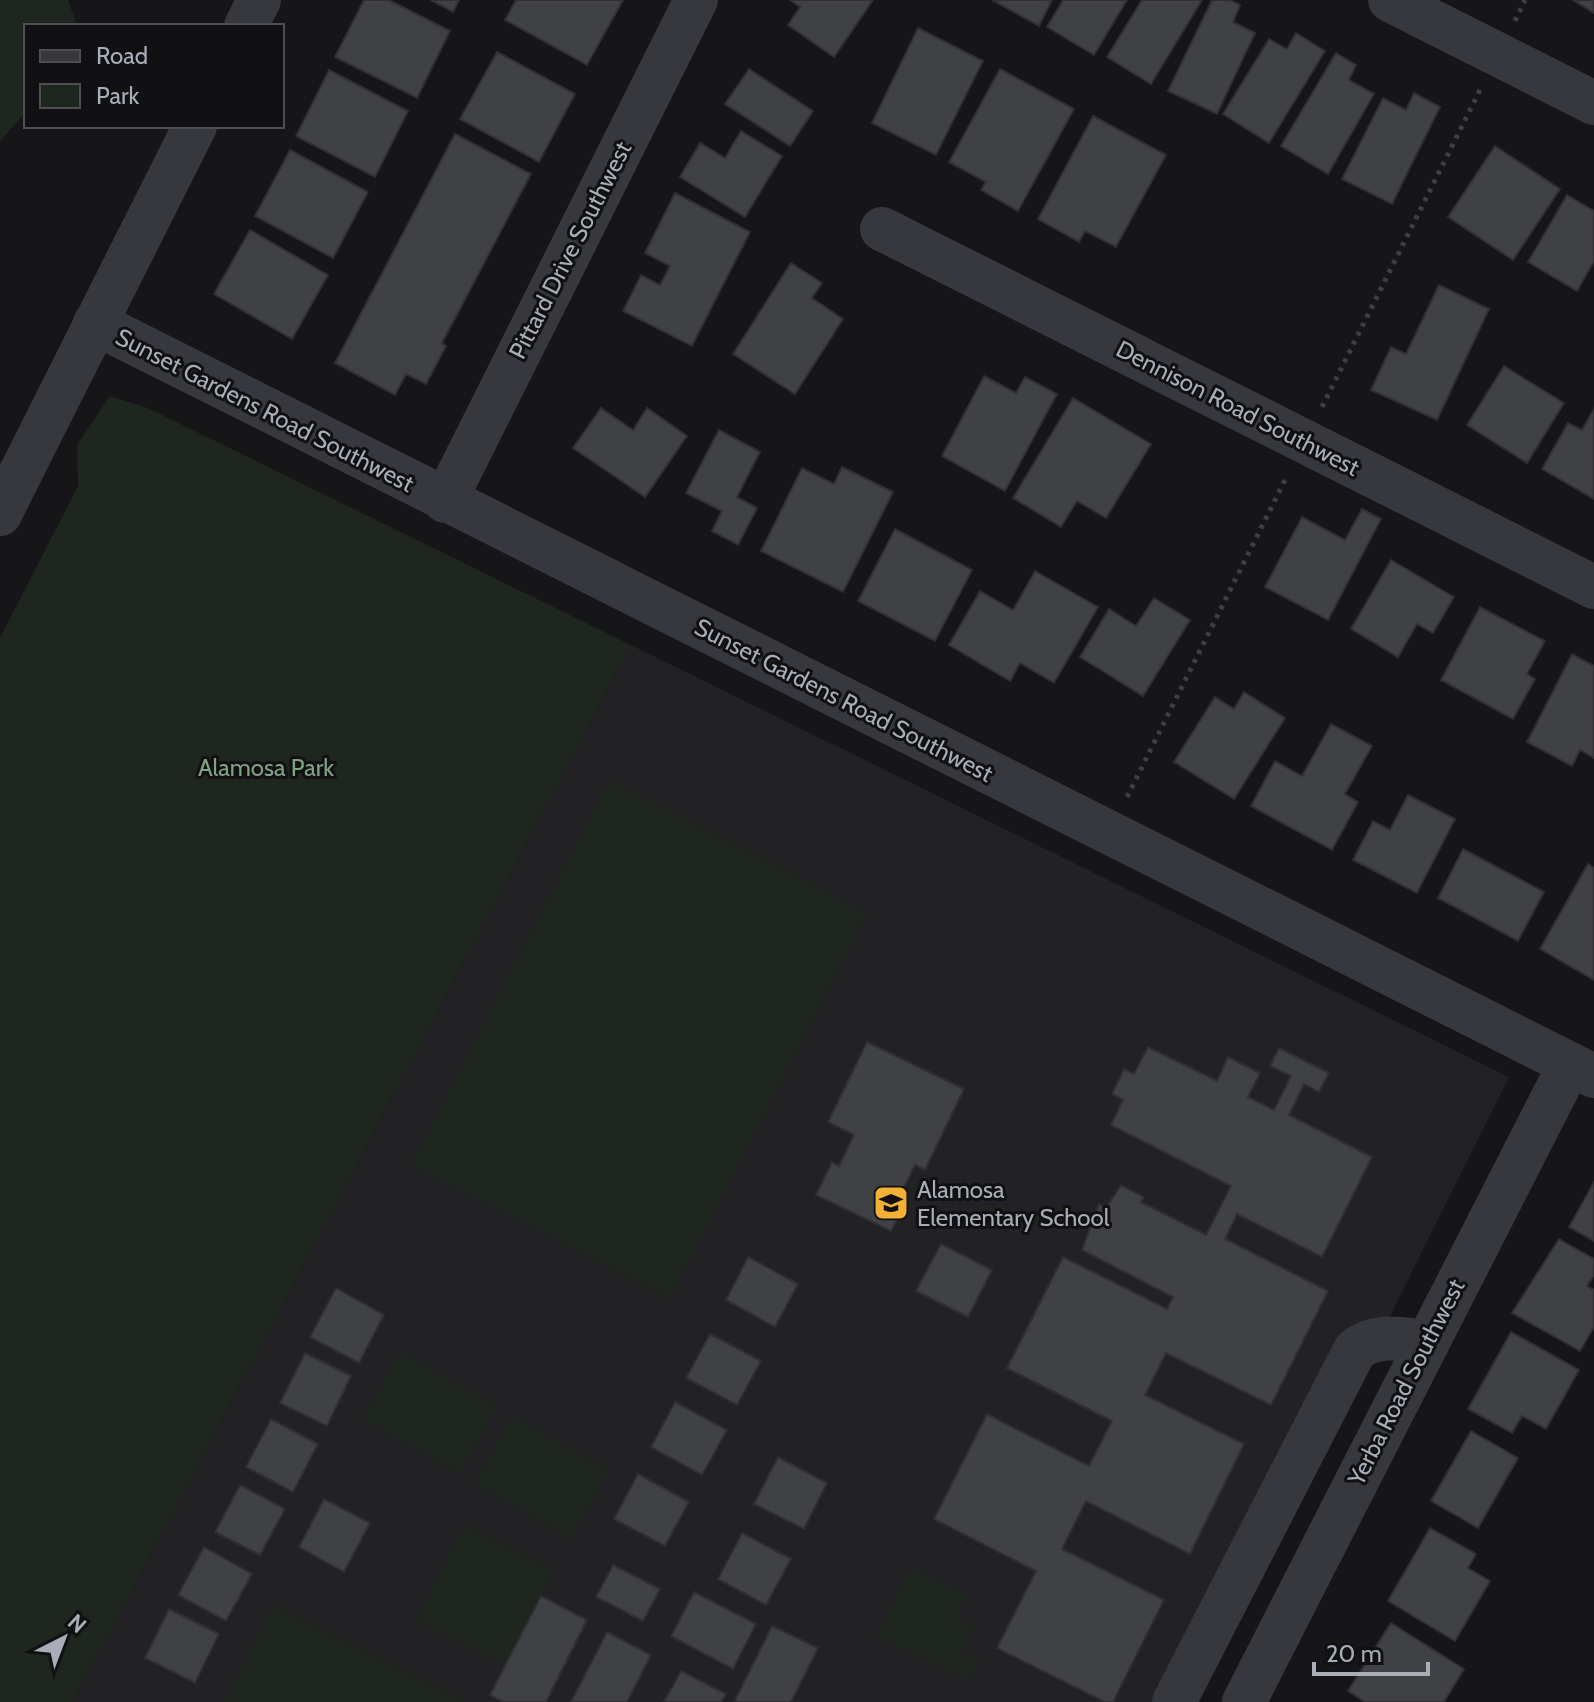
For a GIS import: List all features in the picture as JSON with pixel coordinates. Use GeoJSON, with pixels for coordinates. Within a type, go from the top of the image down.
{"type":"FeatureCollection","features":[{"type":"Feature","properties":{"kind":"street"},"geometry":{"type":"LineString","coordinates":[[247,24],[259,0]]}},
{"type":"Feature","properties":{"kind":"street","name":"Pittard Drive Southwest"},"geometry":{"type":"LineString","coordinates":[[445,501],[696,0]]}},
{"type":"Feature","properties":{"kind":"street"},"geometry":{"type":"LineString","coordinates":[[1390,0],[1594,103]]}},
{"type":"Feature","properties":{"kind":"street"},"geometry":{"type":"LineString","coordinates":[[0,514],[194,128]]}},
{"type":"Feature","properties":{"kind":"street","name":"Dennison Road Southwest"},"geometry":{"type":"LineString","coordinates":[[882,229],[1594,587]]}},
{"type":"Feature","properties":{"kind":"street","name":"Sunset Gardens Road Southwest"},"geometry":{"type":"LineString","coordinates":[[95,323],[1582,1070]]}},
{"type":"Feature","properties":{"kind":"street","name":"Yerba Road Southwest"},"geometry":{"type":"LineString","coordinates":[[1244,1702],[1426,1342],[1582,1070]]}},
{"type":"Feature","properties":{"kind":"street"},"geometry":{"type":"LineString","coordinates":[[1174,1702],[1355,1350],[1367,1341],[1388,1338],[1426,1342]]}},
{"type":"Feature","properties":{"kind":"path"},"geometry":{"type":"LineString","coordinates":[[1513,24],[1525,0]]}},
{"type":"Feature","properties":{"kind":"path"},"geometry":{"type":"LineString","coordinates":[[1321,408],[1481,87]]}},
{"type":"Feature","properties":{"kind":"path"},"geometry":{"type":"LineString","coordinates":[[1125,802],[1290,470]]}},
{"type":"Feature","properties":{"kind":"shaded area","name":"Alamosa Elementary School"},"geometry":{"type":"Polygon","coordinates":[[[631,645],[1509,1077],[1198,1702],[73,1702],[631,645]]]}},
{"type":"Feature","properties":{"kind":"green space"},"geometry":{"type":"Polygon","coordinates":[[[0,0],[68,0],[76,24],[24,24],[24,114],[0,141],[0,0]]]}},
{"type":"Feature","properties":{"kind":"green space","name":"Alamosa Park"},"geometry":{"type":"Polygon","coordinates":[[[110,396],[148,408],[631,645],[73,1702],[0,1702],[0,638],[78,486],[77,445],[110,396]]]}},
{"type":"Feature","properties":{"kind":"green space"},"geometry":{"type":"Polygon","coordinates":[[[609,780],[867,913],[670,1298],[411,1165],[609,780]]]}},
{"type":"Feature","properties":{"kind":"green space"},"geometry":{"type":"Polygon","coordinates":[[[400,1352],[497,1406],[460,1473],[363,1419],[400,1352]]]}},
{"type":"Feature","properties":{"kind":"green space"},"geometry":{"type":"Polygon","coordinates":[[[512,1416],[609,1471],[571,1538],[475,1483],[512,1416]]]}},
{"type":"Feature","properties":{"kind":"green space"},"geometry":{"type":"Polygon","coordinates":[[[463,1526],[553,1571],[506,1665],[416,1620],[463,1526]]]}},
{"type":"Feature","properties":{"kind":"green space"},"geometry":{"type":"Polygon","coordinates":[[[910,1567],[967,1595],[956,1618],[974,1627],[961,1653],[978,1662],[969,1681],[877,1636],[910,1567]]]}},
{"type":"Feature","properties":{"kind":"green space"},"geometry":{"type":"Polygon","coordinates":[[[273,1606],[465,1702],[225,1702],[273,1606]]]}},
{"type":"Feature","properties":{"kind":"building"},"geometry":{"type":"Polygon","coordinates":[[[364,0],[389,0],[450,31],[417,98],[335,57],[364,0]]]}},
{"type":"Feature","properties":{"kind":"building"},"geometry":{"type":"Polygon","coordinates":[[[431,0],[459,0],[453,12],[431,0]]]}},
{"type":"Feature","properties":{"kind":"building"},"geometry":{"type":"Polygon","coordinates":[[[516,0],[623,0],[587,65],[505,20],[516,0]]]}},
{"type":"Feature","properties":{"kind":"building"},"geometry":{"type":"Polygon","coordinates":[[[790,0],[873,0],[834,57],[788,25],[800,7],[790,0]]]}},
{"type":"Feature","properties":{"kind":"building"},"geometry":{"type":"Polygon","coordinates":[[[992,0],[1052,0],[1039,26],[992,0]]]}},
{"type":"Feature","properties":{"kind":"building"},"geometry":{"type":"Polygon","coordinates":[[[1063,0],[1127,0],[1094,55],[1047,27],[1063,0]]]}},
{"type":"Feature","properties":{"kind":"building"},"geometry":{"type":"Polygon","coordinates":[[[1142,0],[1202,0],[1151,84],[1107,57],[1142,0]]]}},
{"type":"Feature","properties":{"kind":"building"},"geometry":{"type":"Polygon","coordinates":[[[1212,0],[1230,0],[1240,5],[1233,22],[1255,33],[1217,114],[1168,91],[1212,0]]]}},
{"type":"Feature","properties":{"kind":"building"},"geometry":{"type":"Polygon","coordinates":[[[1573,0],[1594,0],[1594,13],[1573,0]]]}},
{"type":"Feature","properties":{"kind":"building"},"geometry":{"type":"Polygon","coordinates":[[[918,28],[983,61],[936,155],[872,123],[918,28]]]}},
{"type":"Feature","properties":{"kind":"building"},"geometry":{"type":"Polygon","coordinates":[[[1296,33],[1325,51],[1269,143],[1223,114],[1269,39],[1287,49],[1296,33]]]}},
{"type":"Feature","properties":{"kind":"building"},"geometry":{"type":"Polygon","coordinates":[[[497,52],[575,94],[539,162],[460,119],[497,52]]]}},
{"type":"Feature","properties":{"kind":"building"},"geometry":{"type":"Polygon","coordinates":[[[1336,53],[1356,65],[1349,80],[1374,94],[1328,174],[1281,146],[1336,53]]]}},
{"type":"Feature","properties":{"kind":"building"},"geometry":{"type":"Polygon","coordinates":[[[749,69],[813,111],[790,146],[725,104],[749,69]]]}},
{"type":"Feature","properties":{"kind":"building"},"geometry":{"type":"Polygon","coordinates":[[[1000,69],[1074,109],[1018,211],[981,190],[986,182],[949,162],[1000,69]]]}},
{"type":"Feature","properties":{"kind":"building"},"geometry":{"type":"Polygon","coordinates":[[[329,70],[408,111],[375,177],[296,136],[329,70]]]}},
{"type":"Feature","properties":{"kind":"building"},"geometry":{"type":"Polygon","coordinates":[[[1414,93],[1440,107],[1392,204],[1342,179],[1383,98],[1406,110],[1414,93]]]}},
{"type":"Feature","properties":{"kind":"building"},"geometry":{"type":"Polygon","coordinates":[[[1093,116],[1166,155],[1116,247],[1085,231],[1079,242],[1038,219],[1093,116]]]}},
{"type":"Feature","properties":{"kind":"building"},"geometry":{"type":"Polygon","coordinates":[[[741,131],[782,156],[745,217],[680,177],[700,143],[725,158],[741,131]]]}},
{"type":"Feature","properties":{"kind":"building"},"geometry":{"type":"Polygon","coordinates":[[[455,134],[531,174],[442,343],[446,346],[426,384],[406,374],[395,395],[335,363],[455,134]]]}},
{"type":"Feature","properties":{"kind":"building"},"geometry":{"type":"Polygon","coordinates":[[[1495,146],[1560,189],[1513,260],[1448,217],[1495,146]]]}},
{"type":"Feature","properties":{"kind":"building"},"geometry":{"type":"Polygon","coordinates":[[[290,150],[368,192],[333,258],[255,216],[290,150]]]}},
{"type":"Feature","properties":{"kind":"building"},"geometry":{"type":"Polygon","coordinates":[[[675,193],[750,232],[692,346],[623,311],[641,275],[660,285],[670,266],[645,253],[675,193]]]}},
{"type":"Feature","properties":{"kind":"building"},"geometry":{"type":"Polygon","coordinates":[[[1567,195],[1594,211],[1594,261],[1577,291],[1528,262],[1567,195]]]}},
{"type":"Feature","properties":{"kind":"building"},"geometry":{"type":"Polygon","coordinates":[[[250,230],[328,275],[292,339],[214,294],[250,230]]]}},
{"type":"Feature","properties":{"kind":"building"},"geometry":{"type":"Polygon","coordinates":[[[791,263],[822,283],[812,298],[843,319],[795,394],[733,354],[791,263]]]}},
{"type":"Feature","properties":{"kind":"building"},"geometry":{"type":"Polygon","coordinates":[[[1439,285],[1489,309],[1437,420],[1371,390],[1391,347],[1406,354],[1439,285]]]}},
{"type":"Feature","properties":{"kind":"building"},"geometry":{"type":"Polygon","coordinates":[[[1504,366],[1564,403],[1527,463],[1467,425],[1504,366]]]}},
{"type":"Feature","properties":{"kind":"building"},"geometry":{"type":"Polygon","coordinates":[[[984,376],[1016,393],[1025,377],[1057,394],[1005,491],[942,456],[984,376]]]}},
{"type":"Feature","properties":{"kind":"building"},"geometry":{"type":"Polygon","coordinates":[[[1073,398],[1151,444],[1106,518],[1077,501],[1061,527],[1013,498],[1073,398]]]}},
{"type":"Feature","properties":{"kind":"building"},"geometry":{"type":"Polygon","coordinates":[[[601,408],[633,430],[647,408],[687,436],[645,497],[573,448],[601,408]]]}},
{"type":"Feature","properties":{"kind":"building"},"geometry":{"type":"Polygon","coordinates":[[[1594,409],[1594,499],[1542,469],[1568,423],[1582,430],[1594,409]]]}},
{"type":"Feature","properties":{"kind":"building"},"geometry":{"type":"Polygon","coordinates":[[[719,430],[760,452],[737,497],[757,508],[738,545],[712,531],[722,511],[686,493],[719,430]]]}},
{"type":"Feature","properties":{"kind":"building"},"geometry":{"type":"Polygon","coordinates":[[[842,467],[893,492],[843,592],[761,551],[802,468],[834,484],[842,467]]]}},
{"type":"Feature","properties":{"kind":"building"},"geometry":{"type":"Polygon","coordinates":[[[1362,509],[1381,519],[1328,620],[1265,587],[1302,517],[1345,540],[1362,509]]]}},
{"type":"Feature","properties":{"kind":"building"},"geometry":{"type":"Polygon","coordinates":[[[895,529],[972,570],[935,641],[858,601],[895,529]]]}},
{"type":"Feature","properties":{"kind":"building"},"geometry":{"type":"Polygon","coordinates":[[[1391,560],[1454,597],[1433,633],[1417,624],[1398,657],[1351,629],[1391,560]]]}},
{"type":"Feature","properties":{"kind":"building"},"geometry":{"type":"Polygon","coordinates":[[[1035,571],[1098,607],[1054,683],[1020,663],[1010,681],[949,645],[980,591],[1013,610],[1035,571]]]}},
{"type":"Feature","properties":{"kind":"building"},"geometry":{"type":"Polygon","coordinates":[[[1154,598],[1190,620],[1143,696],[1080,657],[1109,609],[1136,626],[1154,598]]]}},
{"type":"Feature","properties":{"kind":"building"},"geometry":{"type":"Polygon","coordinates":[[[1480,607],[1545,641],[1527,674],[1535,679],[1513,719],[1441,680],[1480,607]]]}},
{"type":"Feature","properties":{"kind":"building"},"geometry":{"type":"Polygon","coordinates":[[[1572,654],[1594,666],[1594,758],[1580,750],[1572,766],[1527,742],[1572,654]]]}},
{"type":"Feature","properties":{"kind":"building"},"geometry":{"type":"Polygon","coordinates":[[[1244,692],[1285,718],[1234,799],[1174,762],[1215,697],[1234,709],[1244,692]]]}},
{"type":"Feature","properties":{"kind":"building"},"geometry":{"type":"Polygon","coordinates":[[[1331,724],[1372,746],[1345,794],[1358,802],[1332,850],[1251,806],[1275,761],[1302,776],[1331,724]]]}},
{"type":"Feature","properties":{"kind":"building"},"geometry":{"type":"Polygon","coordinates":[[[1408,795],[1455,819],[1417,893],[1353,860],[1373,821],[1390,830],[1408,795]]]}},
{"type":"Feature","properties":{"kind":"building"},"geometry":{"type":"Polygon","coordinates":[[[1463,849],[1544,892],[1518,941],[1438,898],[1463,849]]]}},
{"type":"Feature","properties":{"kind":"building"},"geometry":{"type":"Polygon","coordinates":[[[1588,864],[1594,868],[1594,980],[1540,949],[1588,864]]]}},
{"type":"Feature","properties":{"kind":"building"},"geometry":{"type":"Polygon","coordinates":[[[867,1042],[964,1089],[925,1170],[915,1165],[899,1197],[906,1201],[891,1231],[816,1195],[832,1162],[839,1166],[854,1135],[828,1122],[867,1042]]]}},
{"type":"Feature","properties":{"kind":"building"},"geometry":{"type":"Polygon","coordinates":[[[1148,1047],[1217,1081],[1228,1057],[1260,1073],[1248,1097],[1274,1110],[1291,1076],[1270,1066],[1279,1048],[1329,1073],[1319,1092],[1304,1084],[1289,1115],[1372,1157],[1322,1257],[1237,1214],[1225,1239],[1328,1291],[1271,1405],[1166,1353],[1145,1395],[1244,1444],[1190,1554],[1086,1501],[1062,1549],[1164,1600],[1113,1702],[1105,1702],[997,1648],[1036,1571],[934,1519],[987,1414],[1089,1466],[1112,1421],[1007,1368],[1063,1257],[1167,1309],[1173,1297],[1082,1250],[1099,1204],[1106,1208],[1121,1185],[1144,1197],[1141,1202],[1206,1235],[1231,1186],[1111,1125],[1123,1100],[1112,1094],[1124,1069],[1134,1074],[1148,1047]]]}},
{"type":"Feature","properties":{"kind":"building"},"geometry":{"type":"Polygon","coordinates":[[[1594,1182],[1594,1241],[1569,1227],[1594,1182]]]}},
{"type":"Feature","properties":{"kind":"building"},"geometry":{"type":"Polygon","coordinates":[[[1559,1239],[1594,1259],[1594,1275],[1587,1286],[1594,1290],[1594,1327],[1580,1351],[1512,1313],[1559,1239]]]}},
{"type":"Feature","properties":{"kind":"building"},"geometry":{"type":"Polygon","coordinates":[[[941,1244],[992,1270],[968,1317],[916,1291],[941,1244]]]}},
{"type":"Feature","properties":{"kind":"building"},"geometry":{"type":"Polygon","coordinates":[[[748,1257],[798,1284],[775,1327],[726,1300],[748,1257]]]}},
{"type":"Feature","properties":{"kind":"building"},"geometry":{"type":"Polygon","coordinates":[[[336,1288],[384,1315],[359,1363],[310,1337],[336,1288]]]}},
{"type":"Feature","properties":{"kind":"building"},"geometry":{"type":"Polygon","coordinates":[[[1511,1332],[1579,1370],[1546,1429],[1522,1416],[1512,1433],[1468,1409],[1511,1332]]]}},
{"type":"Feature","properties":{"kind":"building"},"geometry":{"type":"Polygon","coordinates":[[[710,1334],[761,1361],[737,1405],[686,1378],[710,1334]]]}},
{"type":"Feature","properties":{"kind":"building"},"geometry":{"type":"Polygon","coordinates":[[[305,1353],[351,1376],[327,1426],[280,1403],[305,1353]]]}},
{"type":"Feature","properties":{"kind":"building"},"geometry":{"type":"Polygon","coordinates":[[[675,1402],[727,1430],[702,1475],[651,1447],[675,1402]]]}},
{"type":"Feature","properties":{"kind":"building"},"geometry":{"type":"Polygon","coordinates":[[[271,1419],[318,1444],[293,1492],[246,1467],[271,1419]]]}},
{"type":"Feature","properties":{"kind":"building"},"geometry":{"type":"Polygon","coordinates":[[[1471,1431],[1518,1458],[1478,1528],[1431,1501],[1471,1431]]]}},
{"type":"Feature","properties":{"kind":"building"},"geometry":{"type":"Polygon","coordinates":[[[778,1457],[827,1483],[804,1529],[754,1504],[778,1457]]]}},
{"type":"Feature","properties":{"kind":"building"},"geometry":{"type":"Polygon","coordinates":[[[638,1474],[689,1502],[665,1546],[614,1519],[638,1474]]]}},
{"type":"Feature","properties":{"kind":"building"},"geometry":{"type":"Polygon","coordinates":[[[240,1485],[285,1509],[260,1555],[215,1532],[240,1485]]]}},
{"type":"Feature","properties":{"kind":"building"},"geometry":{"type":"Polygon","coordinates":[[[324,1499],[370,1523],[344,1572],[299,1547],[324,1499]]]}},
{"type":"Feature","properties":{"kind":"building"},"geometry":{"type":"Polygon","coordinates":[[[1430,1528],[1476,1554],[1468,1568],[1490,1581],[1455,1641],[1388,1601],[1430,1528]]]}},
{"type":"Feature","properties":{"kind":"building"},"geometry":{"type":"Polygon","coordinates":[[[742,1533],[791,1559],[766,1605],[718,1579],[742,1533]]]}},
{"type":"Feature","properties":{"kind":"building"},"geometry":{"type":"Polygon","coordinates":[[[204,1547],[252,1574],[226,1621],[178,1595],[204,1547]]]}},
{"type":"Feature","properties":{"kind":"building"},"geometry":{"type":"Polygon","coordinates":[[[613,1565],[660,1589],[643,1621],[596,1597],[613,1565]]]}},
{"type":"Feature","properties":{"kind":"building"},"geometry":{"type":"Polygon","coordinates":[[[694,1592],[756,1624],[733,1669],[671,1636],[694,1592]]]}},
{"type":"Feature","properties":{"kind":"building"},"geometry":{"type":"Polygon","coordinates":[[[541,1596],[587,1620],[546,1702],[503,1702],[490,1695],[541,1596]]]}},
{"type":"Feature","properties":{"kind":"building"},"geometry":{"type":"Polygon","coordinates":[[[169,1609],[219,1634],[195,1683],[145,1658],[169,1609]]]}},
{"type":"Feature","properties":{"kind":"building"},"geometry":{"type":"Polygon","coordinates":[[[1391,1623],[1464,1669],[1444,1702],[1365,1702],[1348,1691],[1391,1623]]]}},
{"type":"Feature","properties":{"kind":"building"},"geometry":{"type":"Polygon","coordinates":[[[772,1626],[818,1648],[791,1702],[734,1702],[772,1626]]]}},
{"type":"Feature","properties":{"kind":"building"},"geometry":{"type":"Polygon","coordinates":[[[607,1632],[651,1655],[627,1702],[571,1702],[607,1632]]]}},
{"type":"Feature","properties":{"kind":"building"},"geometry":{"type":"Polygon","coordinates":[[[681,1671],[726,1694],[721,1702],[664,1702],[681,1671]]]}},
{"type":"Feature","properties":{"kind":"place","name":"Alamosa Elementary School"},"geometry":{"type":"Point","coordinates":[891,1203]}}]}
